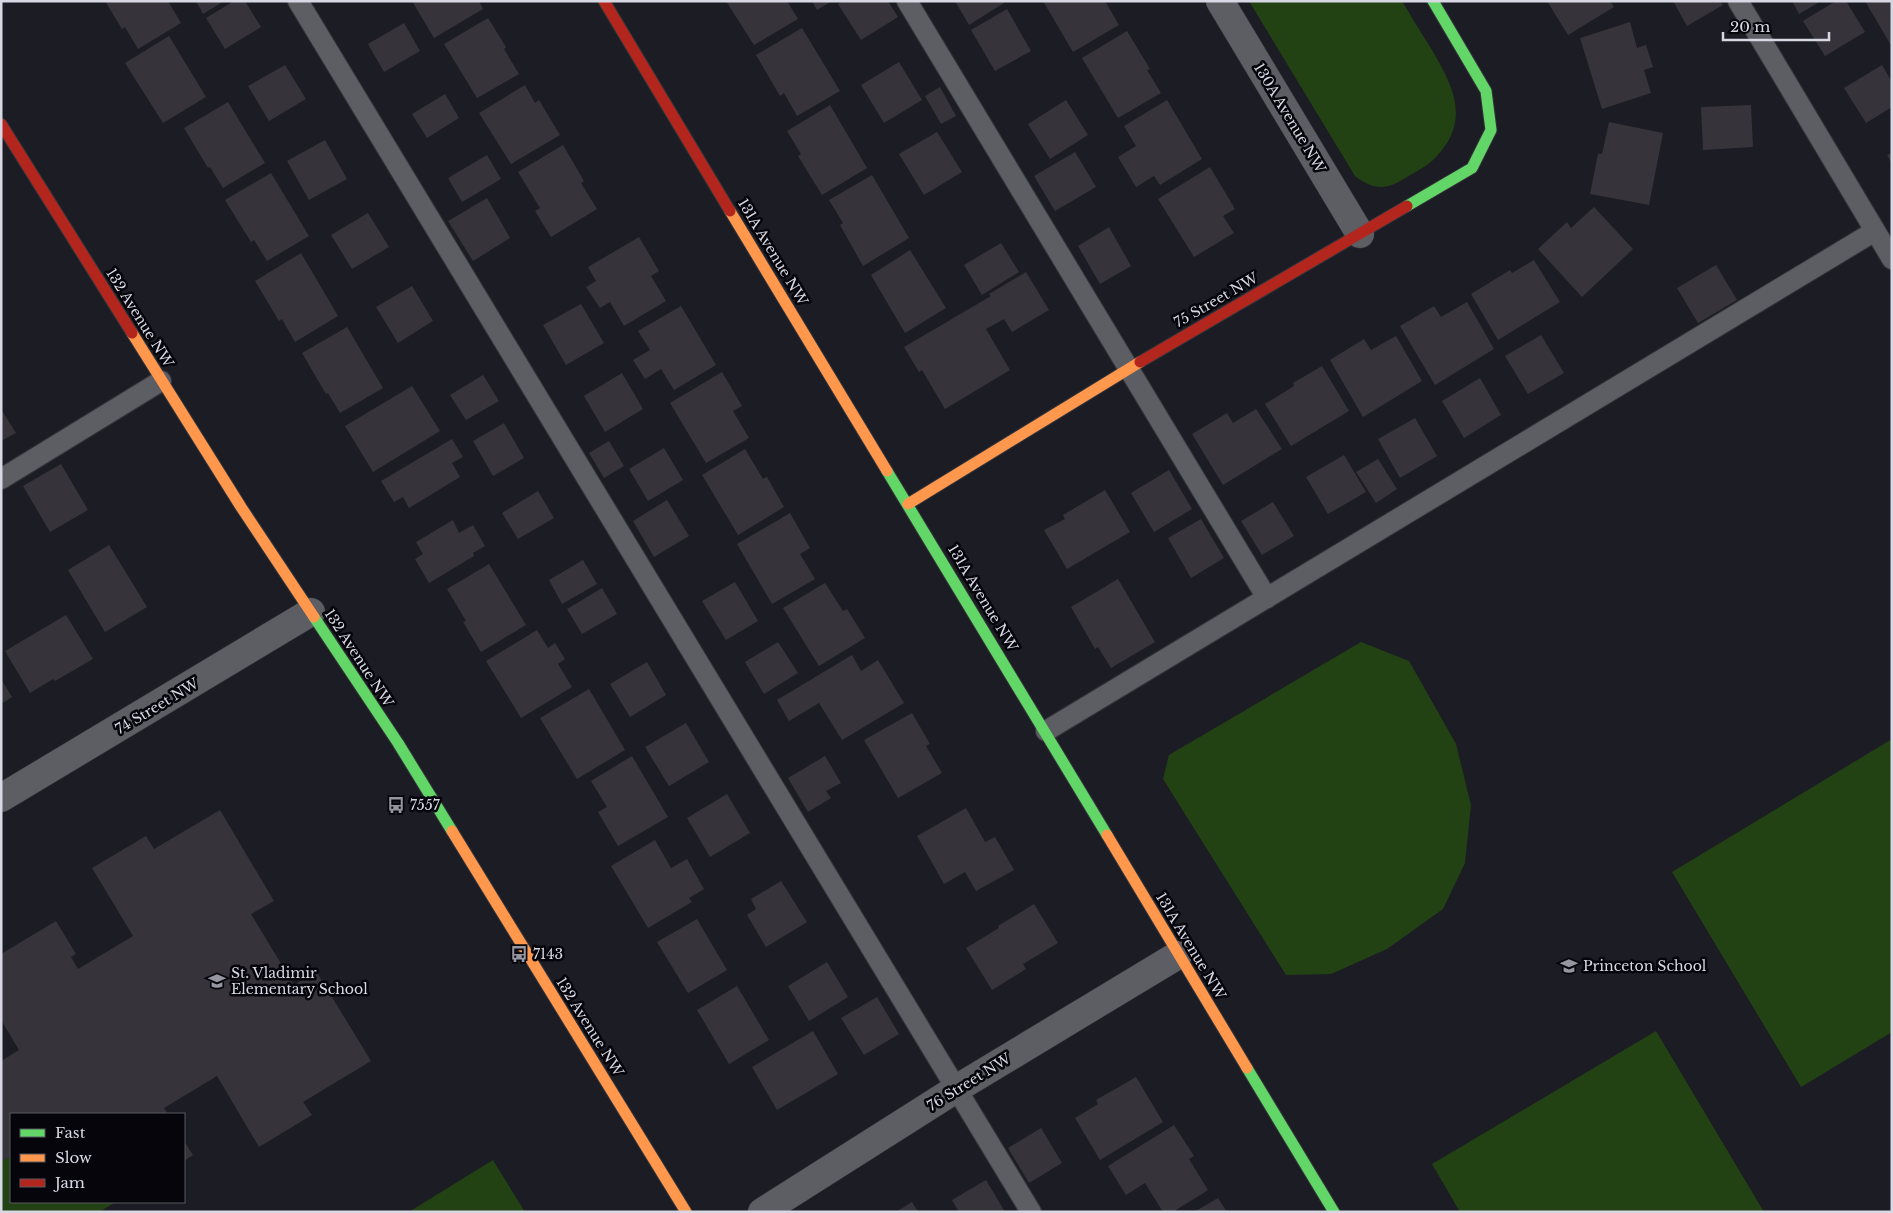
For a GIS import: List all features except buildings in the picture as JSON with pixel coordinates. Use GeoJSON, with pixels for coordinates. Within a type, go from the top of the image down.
{"type":"FeatureCollection","features":[{"type":"Feature","properties":{"kind":"street","name":"131A Avenue NW"},"geometry":{"type":"LineString","coordinates":[[604,1],[1046,731],[1334,1212]]}},
{"type":"Feature","properties":{"kind":"street","name":"130A Avenue NW"},"geometry":{"type":"LineString","coordinates":[[1220,1],[1360,234]]}},
{"type":"Feature","properties":{"kind":"street","name":"75 Street NW"},"geometry":{"type":"LineString","coordinates":[[908,504],[1129,368],[1472,168],[1491,130],[1486,91],[1433,1]]}},
{"type":"Feature","properties":{"kind":"street","name":"132 Avenue NW"},"geometry":{"type":"LineString","coordinates":[[1,124],[241,507],[398,743],[686,1212]]}},
{"type":"Feature","properties":{"kind":"street","name":"74 Street NW"},"geometry":{"type":"LineString","coordinates":[[1,798],[311,612]]}},
{"type":"Feature","properties":{"kind":"street","name":"76 Street NW"},"geometry":{"type":"LineString","coordinates":[[762,1212],[956,1089],[1178,954]]}},
{"type":"Feature","properties":{"kind":"lane"},"geometry":{"type":"LineString","coordinates":[[298,1],[1031,1212]]}},
{"type":"Feature","properties":{"kind":"lane"},"geometry":{"type":"LineString","coordinates":[[907,1],[1267,598]]}},
{"type":"Feature","properties":{"kind":"lane"},"geometry":{"type":"LineString","coordinates":[[1738,1],[1892,259]]}},
{"type":"Feature","properties":{"kind":"lane"},"geometry":{"type":"LineString","coordinates":[[1046,731],[1875,231]]}},
{"type":"Feature","properties":{"kind":"lane"},"geometry":{"type":"LineString","coordinates":[[1,479],[161,381]]}},
{"type":"Feature","properties":{"kind":"green space"},"geometry":{"type":"Polygon","coordinates":[[[1249,1],[1402,1],[1440,64],[1452,91],[1456,118],[1453,131],[1446,144],[1429,164],[1393,184],[1381,187],[1375,186],[1355,176],[1249,1]]]}},
{"type":"Feature","properties":{"kind":"green space"},"geometry":{"type":"Polygon","coordinates":[[[1361,642],[1409,661],[1456,744],[1471,805],[1465,863],[1443,909],[1387,949],[1331,974],[1286,975],[1163,779],[1169,755],[1361,642]]]}},
{"type":"Feature","properties":{"kind":"green space"},"geometry":{"type":"Polygon","coordinates":[[[1892,739],[1892,1032],[1801,1087],[1672,872],[1892,739]]]}},
{"type":"Feature","properties":{"kind":"green space"},"geometry":{"type":"Polygon","coordinates":[[[1656,1031],[1764,1212],[1460,1212],[1432,1164],[1656,1031]]]}},
{"type":"Feature","properties":{"kind":"green space"},"geometry":{"type":"Polygon","coordinates":[[[10,1157],[10,1203],[114,1203],[99,1212],[1,1212],[1,1162],[10,1157]]]}},
{"type":"Feature","properties":{"kind":"green space"},"geometry":{"type":"Polygon","coordinates":[[[493,1160],[525,1212],[413,1212],[412,1210],[493,1160]]]}},
{"type":"Feature","properties":{"kind":"traffic: fast"},"geometry":{"type":"LineString","coordinates":[[1407,206],[1472,168],[1491,130],[1486,91],[1433,1]]}},
{"type":"Feature","properties":{"kind":"traffic: fast"},"geometry":{"type":"LineString","coordinates":[[887,471],[1107,835]]}},
{"type":"Feature","properties":{"kind":"traffic: fast"},"geometry":{"type":"LineString","coordinates":[[314,617],[398,743],[452,831]]}},
{"type":"Feature","properties":{"kind":"traffic: fast"},"geometry":{"type":"LineString","coordinates":[[1247,1068],[1334,1212]]}},
{"type":"Feature","properties":{"kind":"traffic: slow"},"geometry":{"type":"LineString","coordinates":[[730,211],[887,471]]}},
{"type":"Feature","properties":{"kind":"traffic: slow"},"geometry":{"type":"LineString","coordinates":[[132,333],[241,507],[314,617]]}},
{"type":"Feature","properties":{"kind":"traffic: slow"},"geometry":{"type":"LineString","coordinates":[[908,504],[1140,362]]}},
{"type":"Feature","properties":{"kind":"traffic: slow"},"geometry":{"type":"LineString","coordinates":[[452,831],[686,1212]]}},
{"type":"Feature","properties":{"kind":"traffic: slow"},"geometry":{"type":"LineString","coordinates":[[1107,835],[1247,1068]]}},
{"type":"Feature","properties":{"kind":"traffic: jam"},"geometry":{"type":"LineString","coordinates":[[604,1],[730,211]]}},
{"type":"Feature","properties":{"kind":"traffic: jam"},"geometry":{"type":"LineString","coordinates":[[1,124],[132,333]]}},
{"type":"Feature","properties":{"kind":"traffic: jam"},"geometry":{"type":"LineString","coordinates":[[1140,362],[1407,206]]}},
{"type":"Feature","properties":{"kind":"place","name":"7557"},"geometry":{"type":"Point","coordinates":[396,805]}},
{"type":"Feature","properties":{"kind":"place","name":"7143"},"geometry":{"type":"Point","coordinates":[519,954]}},
{"type":"Feature","properties":{"kind":"place","name":"Princeton School"},"geometry":{"type":"Point","coordinates":[1569,966]}},
{"type":"Feature","properties":{"kind":"place","name":"St. Vladimir Elementary School"},"geometry":{"type":"Point","coordinates":[217,981]}}]}
